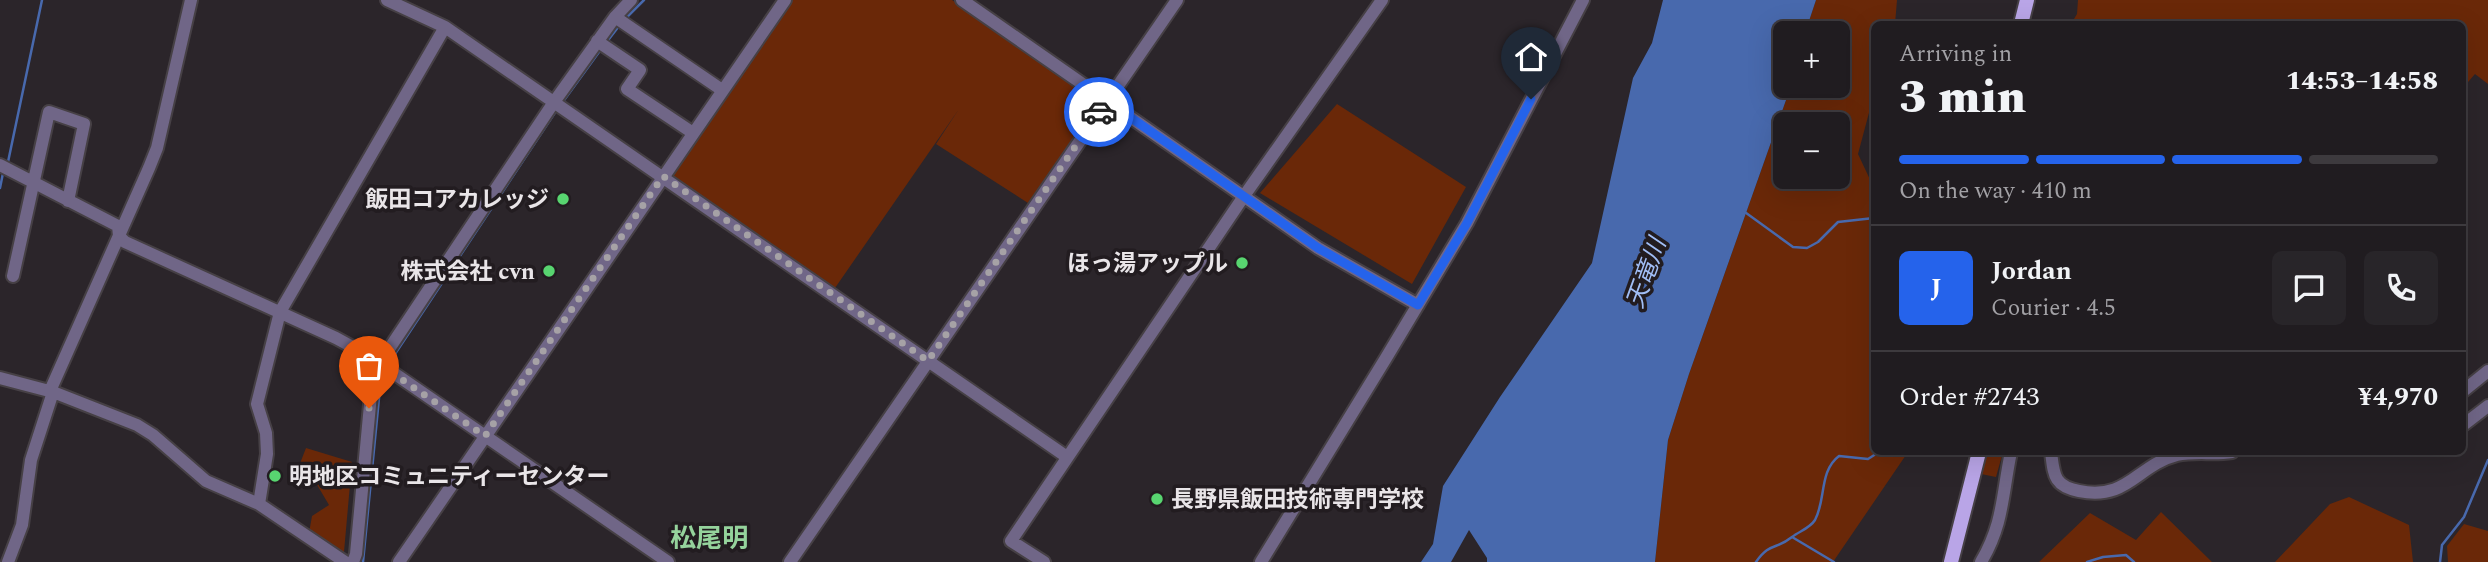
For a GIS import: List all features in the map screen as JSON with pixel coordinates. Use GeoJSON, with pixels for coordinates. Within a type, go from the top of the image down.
{"type":"FeatureCollection","features":[{"type":"Feature","properties":{"kind":"main road"},"geometry":{"type":"LineString","coordinates":[[2022,21],[2027,0]]}},
{"type":"Feature","properties":{"kind":"main road"},"geometry":{"type":"LineString","coordinates":[[1951,562],[1978,455]]}},
{"type":"Feature","properties":{"kind":"street"},"geometry":{"type":"LineString","coordinates":[[8,562],[22,525],[31,460],[52,392],[156,148],[191,0]]}},
{"type":"Feature","properties":{"kind":"street"},"geometry":{"type":"LineString","coordinates":[[387,0],[445,27],[1067,457]]}},
{"type":"Feature","properties":{"kind":"street"},"geometry":{"type":"LineString","coordinates":[[353,562],[356,554],[373,373],[558,105],[597,41],[631,0]]}},
{"type":"Feature","properties":{"kind":"street"},"geometry":{"type":"LineString","coordinates":[[399,562],[785,0]]}},
{"type":"Feature","properties":{"kind":"street"},"geometry":{"type":"LineString","coordinates":[[962,0],[1318,248],[1418,305]]}},
{"type":"Feature","properties":{"kind":"street"},"geometry":{"type":"LineString","coordinates":[[790,562],[1177,0]]}},
{"type":"Feature","properties":{"kind":"street"},"geometry":{"type":"LineString","coordinates":[[1044,562],[1011,541],[1244,196],[1382,0]]}},
{"type":"Feature","properties":{"kind":"street"},"geometry":{"type":"LineString","coordinates":[[1261,562],[1467,223],[1583,0]]}},
{"type":"Feature","properties":{"kind":"street"},"geometry":{"type":"LineString","coordinates":[[615,17],[722,90]]}},
{"type":"Feature","properties":{"kind":"street"},"geometry":{"type":"LineString","coordinates":[[259,504],[267,454],[266,433],[257,404],[280,312],[445,27]]}},
{"type":"Feature","properties":{"kind":"street"},"geometry":{"type":"LineString","coordinates":[[597,41],[640,70],[627,89],[692,133]]}},
{"type":"Feature","properties":{"kind":"street"},"geometry":{"type":"LineString","coordinates":[[13,276],[49,112],[85,124],[68,201]]}},
{"type":"Feature","properties":{"kind":"street"},"geometry":{"type":"LineString","coordinates":[[0,165],[118,226],[119,236],[125,242],[336,338],[369,356],[668,562]]}},
{"type":"Feature","properties":{"kind":"street"},"geometry":{"type":"LineString","coordinates":[[2466,388],[2488,371]]}},
{"type":"Feature","properties":{"kind":"street"},"geometry":{"type":"LineString","coordinates":[[0,377],[52,392],[137,425],[153,435],[206,481],[259,504],[345,562]]}},
{"type":"Feature","properties":{"kind":"street"},"geometry":{"type":"LineString","coordinates":[[2466,423],[2488,406]]}},
{"type":"Feature","properties":{"kind":"street"},"geometry":{"type":"LineString","coordinates":[[1980,562],[1992,543],[2001,519],[2011,455]]}},
{"type":"Feature","properties":{"kind":"street"},"geometry":{"type":"LineString","coordinates":[[2051,455],[2058,482],[2067,488],[2108,493],[2127,484],[2156,464],[2178,455]]}},
{"type":"Feature","properties":{"kind":"shaded area"},"geometry":{"type":"Polygon","coordinates":[[[792,0],[952,0],[1096,100],[1096,107],[1028,203],[936,144],[959,109],[835,288],[672,175],[792,0]]]}},
{"type":"Feature","properties":{"kind":"shaded area"},"geometry":{"type":"Polygon","coordinates":[[[1816,0],[1897,0],[1895,21],[1871,21],[1871,105],[1858,154],[1871,182],[1871,455],[1906,455],[1833,562],[1655,562],[1668,440],[1773,137],[1773,189],[1850,189],[1850,112],[1782,112],[1787,98],[1850,98],[1850,21],[1809,21],[1816,0]]]}},
{"type":"Feature","properties":{"kind":"shaded area"},"geometry":{"type":"Polygon","coordinates":[[[2078,0],[2488,0],[2488,84],[2475,74],[2466,84],[2466,21],[2073,21],[2077,14],[2078,0]]]}},
{"type":"Feature","properties":{"kind":"shaded area"},"geometry":{"type":"Polygon","coordinates":[[[1337,104],[1466,187],[1412,284],[1260,193],[1337,104]]]}},
{"type":"Feature","properties":{"kind":"shaded area"},"geometry":{"type":"Polygon","coordinates":[[[306,448],[352,462],[344,552],[340,555],[309,533],[312,516],[329,505],[316,483],[299,466],[306,448]]]}},
{"type":"Feature","properties":{"kind":"shaded area"},"geometry":{"type":"Polygon","coordinates":[[[1984,455],[2002,455],[1996,477],[1981,474],[1984,455]]]}},
{"type":"Feature","properties":{"kind":"shaded area"},"geometry":{"type":"Polygon","coordinates":[[[2349,497],[2409,525],[2413,562],[2275,562],[2330,504],[2349,497]]]}},
{"type":"Feature","properties":{"kind":"shaded area"},"geometry":{"type":"Polygon","coordinates":[[[2161,512],[2212,562],[2039,562],[2090,513],[2136,540],[2161,512]]]}},
{"type":"Feature","properties":{"kind":"shaded area"},"geometry":{"type":"Polygon","coordinates":[[[2464,524],[2488,531],[2488,562],[2448,562],[2447,546],[2464,524]]]}},
{"type":"Feature","properties":{"kind":"water","name":"天竜川"},"geometry":{"type":"Polygon","coordinates":[[[1663,0],[1816,0],[1809,21],[1773,21],[1773,98],[1787,98],[1782,112],[1773,112],[1773,137],[1668,440],[1655,562],[1487,562],[1469,530],[1451,562],[1421,562],[1433,544],[1443,486],[1592,263],[1633,78],[1652,43],[1663,0]]]}},
{"type":"Feature","properties":{"kind":"waterway"},"geometry":{"type":"LineString","coordinates":[[8,162],[42,0]]}},
{"type":"Feature","properties":{"kind":"waterway"},"geometry":{"type":"LineString","coordinates":[[628,16],[644,0]]}},
{"type":"Feature","properties":{"kind":"waterway"},"geometry":{"type":"LineString","coordinates":[[609,39],[619,26]]}},
{"type":"Feature","properties":{"kind":"waterway"},"geometry":{"type":"LineString","coordinates":[[562,103],[599,52]]}},
{"type":"Feature","properties":{"kind":"waterway"},"geometry":{"type":"LineString","coordinates":[[389,363],[558,108]]}},
{"type":"Feature","properties":{"kind":"waterway"},"geometry":{"type":"LineString","coordinates":[[0,188],[3,173]]}},
{"type":"Feature","properties":{"kind":"waterway"},"geometry":{"type":"LineString","coordinates":[[1742,210],[1793,247],[1807,248],[1818,242],[1838,222],[1871,218]]}},
{"type":"Feature","properties":{"kind":"waterway"},"geometry":{"type":"LineString","coordinates":[[363,562],[381,378]]}},
{"type":"Feature","properties":{"kind":"waterway"},"geometry":{"type":"LineString","coordinates":[[1792,537],[1815,520],[1828,470],[1839,456],[1868,459],[1874,455]]}},
{"type":"Feature","properties":{"kind":"waterway"},"geometry":{"type":"LineString","coordinates":[[2440,562],[2442,545],[2464,517],[2488,460]]}},
{"type":"Feature","properties":{"kind":"waterway"},"geometry":{"type":"LineString","coordinates":[[1756,562],[1765,551],[1792,537],[1834,562]]}},
{"type":"Feature","properties":{"kind":"waterway"},"geometry":{"type":"LineString","coordinates":[[2087,562],[2126,555],[2134,562]]}},
{"type":"Feature","properties":{"kind":"way so far"},"geometry":{"type":"LineString","coordinates":[[369,408],[373,373],[379,364],[485,436],[663,176],[928,361],[1099,112]]}},
{"type":"Feature","properties":{"kind":"place","name":"飯田コアカレッジ"},"geometry":{"type":"Point","coordinates":[563,199]}},
{"type":"Feature","properties":{"kind":"place","name":"ほっ湯アップル"},"geometry":{"type":"Point","coordinates":[1242,263]}},
{"type":"Feature","properties":{"kind":"place","name":"株式会社 cvn"},"geometry":{"type":"Point","coordinates":[549,271]}},
{"type":"Feature","properties":{"kind":"place","name":"明地区コミュニティーセンター"},"geometry":{"type":"Point","coordinates":[275,476]}},
{"type":"Feature","properties":{"kind":"place","name":"長野県飯田技術専門学校"},"geometry":{"type":"Point","coordinates":[1157,499]}},
{"type":"Feature","properties":{"kind":"district","name":"松尾明"},"geometry":{"type":"Point","coordinates":[709,538]}},
{"type":"Feature","properties":{"kind":"route"},"geometry":{"type":"LineString","coordinates":[[1099,112],[1107,101],[1318,248],[1418,305],[1467,223],[1531,99]]}}]}
